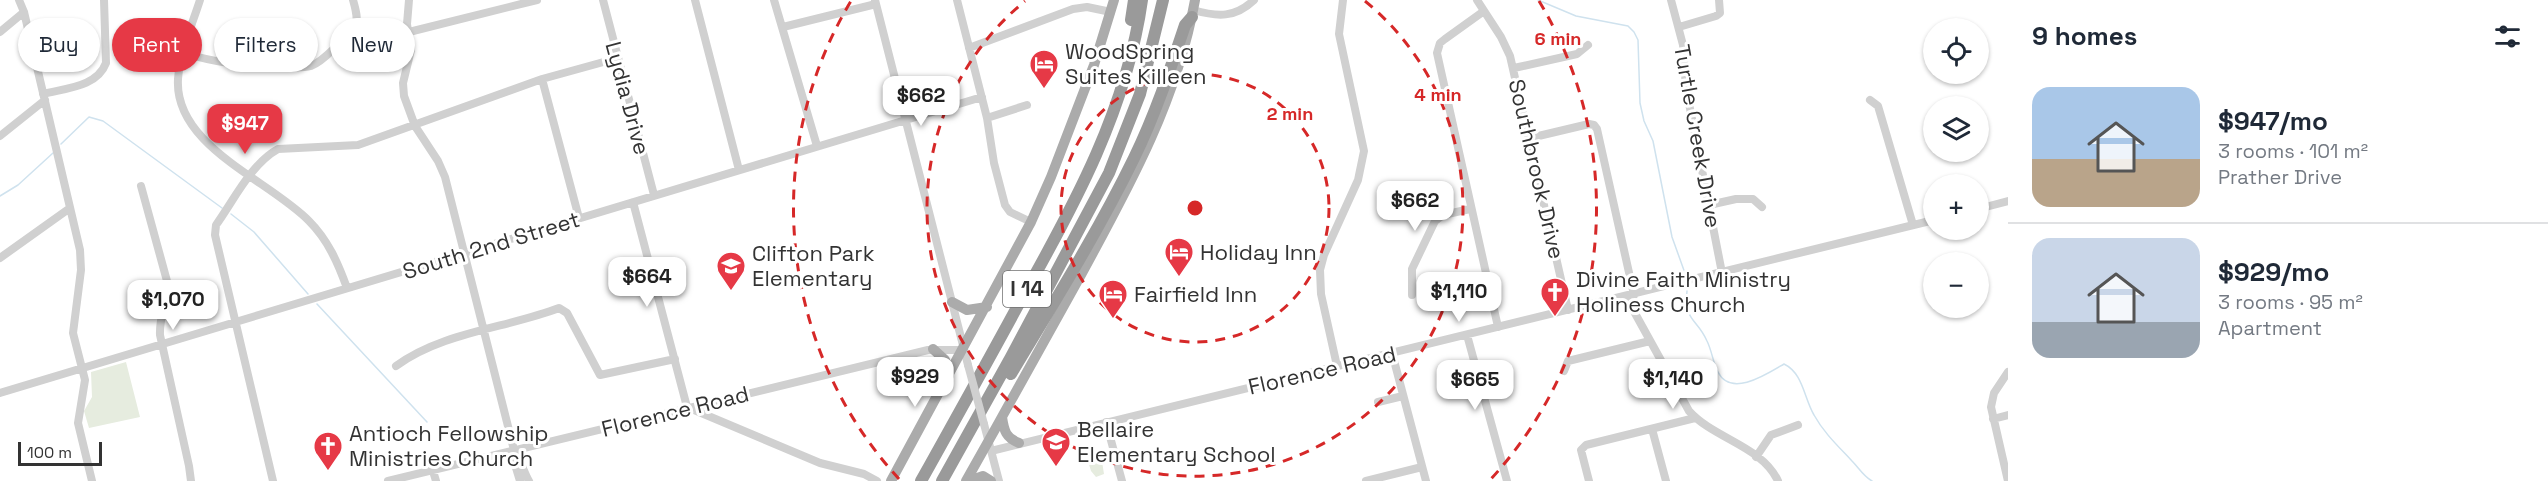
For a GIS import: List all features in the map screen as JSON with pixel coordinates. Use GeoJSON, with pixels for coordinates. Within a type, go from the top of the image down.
{"type":"FeatureCollection","features":[{"type":"Feature","properties":{"kind":"highway"},"geometry":{"type":"LineString","coordinates":[[1120,92],[1119,72],[1134,0]]}},
{"type":"Feature","properties":{"kind":"highway","name":"I 14"},"geometry":{"type":"LineString","coordinates":[[921,481],[1064,223],[1104,138],[1120,92],[1142,0]]}},
{"type":"Feature","properties":{"kind":"highway","name":"I 14"},"geometry":{"type":"LineString","coordinates":[[942,481],[1109,173],[1140,94],[1163,0]]}},
{"type":"Feature","properties":{"kind":"highway"},"geometry":{"type":"LineString","coordinates":[[991,393],[1003,387],[1060,293],[1133,159],[1155,110],[1185,25],[1193,9]]}},
{"type":"Feature","properties":{"kind":"main road"},"geometry":{"type":"LineString","coordinates":[[891,481],[1031,222],[1051,177],[1094,65],[1114,0]]}},
{"type":"Feature","properties":{"kind":"main road"},"geometry":{"type":"LineString","coordinates":[[968,481],[990,446],[1002,417],[1130,187],[1154,135],[1174,82],[1193,9]]}},
{"type":"Feature","properties":{"kind":"main road"},"geometry":{"type":"LineString","coordinates":[[952,302],[967,310],[987,307]]}},
{"type":"Feature","properties":{"kind":"main road"},"geometry":{"type":"LineString","coordinates":[[933,349],[945,360],[949,376]]}},
{"type":"Feature","properties":{"kind":"main road"},"geometry":{"type":"LineString","coordinates":[[1002,417],[1005,433],[1011,440],[1019,443]]}},
{"type":"Feature","properties":{"kind":"main road"},"geometry":{"type":"LineString","coordinates":[[968,481],[983,476],[991,481]]}},
{"type":"Feature","properties":{"kind":"street"},"geometry":{"type":"LineString","coordinates":[[19,0],[24,12],[81,260],[73,333],[85,388],[78,423],[92,481]]}},
{"type":"Feature","properties":{"kind":"street"},"geometry":{"type":"LineString","coordinates":[[0,136],[44,97],[92,81],[103,71],[106,63],[104,0]]}},
{"type":"Feature","properties":{"kind":"street"},"geometry":{"type":"LineString","coordinates":[[194,18],[200,0]]}},
{"type":"Feature","properties":{"kind":"street"},"geometry":{"type":"LineString","coordinates":[[202,59],[239,66],[300,68],[311,66],[319,62],[356,29],[358,16],[353,0]]}},
{"type":"Feature","properties":{"kind":"street"},"geometry":{"type":"LineString","coordinates":[[408,18],[409,0]]}},
{"type":"Feature","properties":{"kind":"street"},"geometry":{"type":"LineString","coordinates":[[415,30],[537,0]]}},
{"type":"Feature","properties":{"kind":"street","name":"Lydia Drive"},"geometry":{"type":"LineString","coordinates":[[603,0],[654,195]]}},
{"type":"Feature","properties":{"kind":"street"},"geometry":{"type":"LineString","coordinates":[[695,0],[739,170]]}},
{"type":"Feature","properties":{"kind":"street"},"geometry":{"type":"LineString","coordinates":[[774,0],[817,146]]}},
{"type":"Feature","properties":{"kind":"street"},"geometry":{"type":"LineString","coordinates":[[957,0],[987,118],[994,163],[1005,205],[1010,212],[1031,222]]}},
{"type":"Feature","properties":{"kind":"street"},"geometry":{"type":"LineString","coordinates":[[1193,9],[1214,15],[1228,15],[1241,11],[1254,0]]}},
{"type":"Feature","properties":{"kind":"street"},"geometry":{"type":"LineString","coordinates":[[1337,366],[1321,294],[1320,270],[1324,255],[1358,180],[1364,151],[1339,34],[1342,0]]}},
{"type":"Feature","properties":{"kind":"street","name":"Southbrook Drive"},"geometry":{"type":"LineString","coordinates":[[1477,0],[1502,37],[1514,68],[1568,310]]}},
{"type":"Feature","properties":{"kind":"street","name":"Turtle Creek Drive"},"geometry":{"type":"LineString","coordinates":[[1671,0],[1683,45],[1686,88],[1722,273]]}},
{"type":"Feature","properties":{"kind":"street"},"geometry":{"type":"LineString","coordinates":[[1679,27],[1716,16],[1720,13],[1719,0]]}},
{"type":"Feature","properties":{"kind":"street"},"geometry":{"type":"LineString","coordinates":[[783,27],[875,2],[963,350],[999,481]]}},
{"type":"Feature","properties":{"kind":"street"},"geometry":{"type":"LineString","coordinates":[[969,48],[1073,9],[1087,7],[1111,12]]}},
{"type":"Feature","properties":{"kind":"street"},"geometry":{"type":"LineString","coordinates":[[1485,11],[1440,43],[1437,53],[1498,327]]}},
{"type":"Feature","properties":{"kind":"street"},"geometry":{"type":"LineString","coordinates":[[0,32],[24,12]]}},
{"type":"Feature","properties":{"kind":"street"},"geometry":{"type":"LineString","coordinates":[[1514,68],[1577,54],[1588,45]]}},
{"type":"Feature","properties":{"kind":"street"},"geometry":{"type":"LineString","coordinates":[[273,481],[215,230],[251,175],[269,154],[278,149],[358,145],[542,79],[618,58]]}},
{"type":"Feature","properties":{"kind":"street"},"geometry":{"type":"LineString","coordinates":[[179,72],[179,94],[188,121],[206,142],[300,212],[321,234],[334,255],[347,288]]}},
{"type":"Feature","properties":{"kind":"street"},"geometry":{"type":"LineString","coordinates":[[406,72],[403,89],[406,106],[445,177],[520,481]]}},
{"type":"Feature","properties":{"kind":"street"},"geometry":{"type":"LineString","coordinates":[[542,79],[579,218]]}},
{"type":"Feature","properties":{"kind":"street","name":"South 2nd Street"},"geometry":{"type":"LineString","coordinates":[[0,393],[982,97]]}},
{"type":"Feature","properties":{"kind":"street"},"geometry":{"type":"LineString","coordinates":[[1870,100],[1878,106],[1913,225]]}},
{"type":"Feature","properties":{"kind":"street"},"geometry":{"type":"LineString","coordinates":[[987,118],[1027,105]]}},
{"type":"Feature","properties":{"kind":"street"},"geometry":{"type":"LineString","coordinates":[[1530,138],[1594,124],[1597,129],[1630,296],[1650,341],[1695,418],[1768,466],[1778,481]]}},
{"type":"Feature","properties":{"kind":"street"},"geometry":{"type":"LineString","coordinates":[[141,186],[167,281],[168,296],[160,315],[159,325],[191,481]]}},
{"type":"Feature","properties":{"kind":"street"},"geometry":{"type":"LineString","coordinates":[[1709,205],[1753,199],[1762,207]]}},
{"type":"Feature","properties":{"kind":"street"},"geometry":{"type":"LineString","coordinates":[[1989,206],[2008,201]]}},
{"type":"Feature","properties":{"kind":"street"},"geometry":{"type":"LineString","coordinates":[[633,202],[687,407],[820,463],[864,474],[878,481]]}},
{"type":"Feature","properties":{"kind":"street"},"geometry":{"type":"LineString","coordinates":[[0,258],[70,208]]}},
{"type":"Feature","properties":{"kind":"street"},"geometry":{"type":"LineString","coordinates":[[1412,295],[1412,269],[1435,221],[1443,215],[1470,209]]}},
{"type":"Feature","properties":{"kind":"street","name":"Florence Road"},"geometry":{"type":"LineString","coordinates":[[990,446],[1019,443],[1630,296],[1923,223]]}},
{"type":"Feature","properties":{"kind":"street"},"geometry":{"type":"LineString","coordinates":[[396,366],[407,358],[441,344],[559,308],[567,314],[596,373],[600,375],[675,359]]}},
{"type":"Feature","properties":{"kind":"street"},"geometry":{"type":"LineString","coordinates":[[1467,335],[1508,481]]}},
{"type":"Feature","properties":{"kind":"street"},"geometry":{"type":"LineString","coordinates":[[1563,371],[1568,361],[1650,341]]}},
{"type":"Feature","properties":{"kind":"street","name":"Florence Road"},"geometry":{"type":"LineString","coordinates":[[388,481],[933,349],[963,350]]}},
{"type":"Feature","properties":{"kind":"street"},"geometry":{"type":"LineString","coordinates":[[1392,353],[1426,481]]}},
{"type":"Feature","properties":{"kind":"street"},"geometry":{"type":"LineString","coordinates":[[2008,372],[1992,398],[1993,419],[2008,481]]}},
{"type":"Feature","properties":{"kind":"street"},"geometry":{"type":"LineString","coordinates":[[1378,402],[1403,396]]}},
{"type":"Feature","properties":{"kind":"street"},"geometry":{"type":"LineString","coordinates":[[1993,419],[2008,415]]}},
{"type":"Feature","properties":{"kind":"street"},"geometry":{"type":"LineString","coordinates":[[1589,481],[1581,450],[1585,446],[1695,418]]}},
{"type":"Feature","properties":{"kind":"street"},"geometry":{"type":"LineString","coordinates":[[1106,422],[1122,481]]}},
{"type":"Feature","properties":{"kind":"street"},"geometry":{"type":"LineString","coordinates":[[1756,457],[1771,435],[1798,424]]}},
{"type":"Feature","properties":{"kind":"street"},"geometry":{"type":"LineString","coordinates":[[1652,429],[1666,481]]}},
{"type":"Feature","properties":{"kind":"street"},"geometry":{"type":"LineString","coordinates":[[514,450],[520,457],[522,468],[529,481]]}},
{"type":"Feature","properties":{"kind":"street"},"geometry":{"type":"LineString","coordinates":[[1366,481],[1422,467]]}},
{"type":"Feature","properties":{"kind":"street"},"geometry":{"type":"LineString","coordinates":[[433,471],[436,481]]}},
{"type":"Feature","properties":{"kind":"shaded area"},"geometry":{"type":"Polygon","coordinates":[[[126,362],[140,417],[89,428],[84,411],[92,397],[91,372],[126,362]]]}},
{"type":"Feature","properties":{"kind":"shaded area"},"geometry":{"type":"Polygon","coordinates":[[[1093,452],[1101,455],[1104,474],[1096,477],[1088,461],[1093,452]]]}},
{"type":"Feature","properties":{"kind":"waterway"},"geometry":{"type":"LineString","coordinates":[[1538,0],[1576,16],[1628,26],[1634,32],[1638,40],[1640,103],[1644,121],[1653,141],[1672,237],[1686,276]]}},
{"type":"Feature","properties":{"kind":"waterway"},"geometry":{"type":"LineString","coordinates":[[61,144],[89,117],[103,121],[222,208]]}},
{"type":"Feature","properties":{"kind":"waterway"},"geometry":{"type":"LineString","coordinates":[[0,196],[18,185],[53,153]]}},
{"type":"Feature","properties":{"kind":"waterway"},"geometry":{"type":"LineString","coordinates":[[231,214],[254,232],[308,294]]}},
{"type":"Feature","properties":{"kind":"waterway"},"geometry":{"type":"LineString","coordinates":[[1687,291],[1689,314],[1709,345],[1716,368],[1724,380],[1740,384],[1759,378],[1784,364],[1790,368],[1799,380],[1822,428],[1872,481]]}},
{"type":"Feature","properties":{"kind":"waterway"},"geometry":{"type":"LineString","coordinates":[[317,304],[427,422]]}},
{"type":"Feature","properties":{"kind":"place","name":"WoodSpring Suites Killeen"},"geometry":{"type":"Point","coordinates":[1044,90]}},
{"type":"Feature","properties":{"kind":"place","name":"Holiday Inn"},"geometry":{"type":"Point","coordinates":[1179,278]}},
{"type":"Feature","properties":{"kind":"place","name":"Clifton Park Elementary"},"geometry":{"type":"Point","coordinates":[731,292]}},
{"type":"Feature","properties":{"kind":"place","name":"Divine Faith Ministry Holiness Church"},"geometry":{"type":"Point","coordinates":[1555,318]}},
{"type":"Feature","properties":{"kind":"place","name":"Fairfield Inn"},"geometry":{"type":"Point","coordinates":[1113,320]}},
{"type":"Feature","properties":{"kind":"place","name":"Bellaire Elementary School"},"geometry":{"type":"Point","coordinates":[1056,468]}},
{"type":"Feature","properties":{"kind":"place","name":"Antioch Fellowship Ministries Church"},"geometry":{"type":"Point","coordinates":[328,472]}}]}
